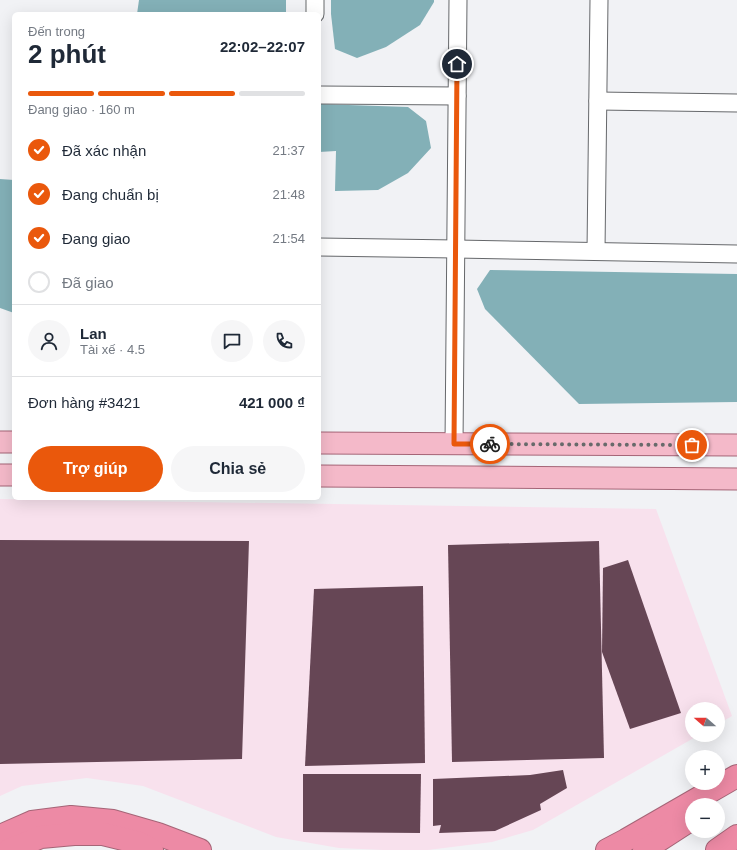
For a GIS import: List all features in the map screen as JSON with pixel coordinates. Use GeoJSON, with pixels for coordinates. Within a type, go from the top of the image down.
{"type":"FeatureCollection","features":[{"type":"Feature","properties":{"kind":"highway"},"geometry":{"type":"LineString","coordinates":[[608,850],[737,776]]}},
{"type":"Feature","properties":{"kind":"highway"},"geometry":{"type":"LineString","coordinates":[[725,798],[737,790]]}},
{"type":"Feature","properties":{"kind":"highway"},"geometry":{"type":"LineString","coordinates":[[0,836],[32,822],[71,817],[113,820],[158,834],[200,850]]}},
{"type":"Feature","properties":{"kind":"highway"},"geometry":{"type":"LineString","coordinates":[[644,850],[685,824]]}},
{"type":"Feature","properties":{"kind":"highway"},"geometry":{"type":"LineString","coordinates":[[10,850],[41,837],[74,834],[103,834],[138,843],[152,850]]}},
{"type":"Feature","properties":{"kind":"highway"},"geometry":{"type":"LineString","coordinates":[[717,850],[737,836]]}},
{"type":"Feature","properties":{"kind":"main road"},"geometry":{"type":"LineString","coordinates":[[0,442],[12,442]]}},
{"type":"Feature","properties":{"kind":"main road"},"geometry":{"type":"LineString","coordinates":[[321,443],[737,445]]}},
{"type":"Feature","properties":{"kind":"main road"},"geometry":{"type":"LineString","coordinates":[[616,445],[616,478]]}},
{"type":"Feature","properties":{"kind":"main road"},"geometry":{"type":"LineString","coordinates":[[0,475],[12,475]]}},
{"type":"Feature","properties":{"kind":"main road"},"geometry":{"type":"LineString","coordinates":[[321,476],[737,479]]}},
{"type":"Feature","properties":{"kind":"street"},"geometry":{"type":"LineString","coordinates":[[315,0],[315,12]]}},
{"type":"Feature","properties":{"kind":"street"},"geometry":{"type":"LineString","coordinates":[[454,444],[458,0]]}},
{"type":"Feature","properties":{"kind":"street"},"geometry":{"type":"LineString","coordinates":[[596,251],[599,0]]}},
{"type":"Feature","properties":{"kind":"street"},"geometry":{"type":"LineString","coordinates":[[321,94],[457,96]]}},
{"type":"Feature","properties":{"kind":"street"},"geometry":{"type":"LineString","coordinates":[[598,101],[737,103]]}},
{"type":"Feature","properties":{"kind":"street"},"geometry":{"type":"LineString","coordinates":[[321,247],[737,254]]}},
{"type":"Feature","properties":{"kind":"shaded area"},"geometry":{"type":"Polygon","coordinates":[[[0,499],[656,509],[732,716],[725,720],[725,702],[685,702],[685,742],[687,742],[533,830],[492,842],[428,850],[339,848],[276,837],[143,786],[87,778],[22,786],[0,796],[0,499]]]}},
{"type":"Feature","properties":{"kind":"water"},"geometry":{"type":"Polygon","coordinates":[[[139,0],[286,0],[286,12],[137,12],[139,0]]]}},
{"type":"Feature","properties":{"kind":"water"},"geometry":{"type":"Polygon","coordinates":[[[331,0],[434,0],[434,2],[420,25],[386,47],[357,58],[335,49],[331,0]]]}},
{"type":"Feature","properties":{"kind":"water"},"geometry":{"type":"Polygon","coordinates":[[[321,104],[408,107],[426,121],[431,148],[408,173],[378,190],[335,191],[336,151],[321,152],[321,104]]]}},
{"type":"Feature","properties":{"kind":"water"},"geometry":{"type":"Polygon","coordinates":[[[0,179],[12,180],[12,312],[0,308],[0,179]]]}},
{"type":"Feature","properties":{"kind":"water"},"geometry":{"type":"Polygon","coordinates":[[[490,270],[737,274],[737,402],[579,404],[485,309],[477,289],[490,270]]]}},
{"type":"Feature","properties":{"kind":"building"},"geometry":{"type":"Polygon","coordinates":[[[0,540],[249,541],[242,759],[0,764],[0,540]]]}},
{"type":"Feature","properties":{"kind":"building"},"geometry":{"type":"Polygon","coordinates":[[[599,541],[604,758],[452,762],[448,545],[599,541]]]}},
{"type":"Feature","properties":{"kind":"building"},"geometry":{"type":"Polygon","coordinates":[[[628,560],[681,713],[630,729],[602,652],[603,568],[628,560]]]}},
{"type":"Feature","properties":{"kind":"building"},"geometry":{"type":"Polygon","coordinates":[[[423,586],[425,763],[305,766],[314,589],[423,586]]]}},
{"type":"Feature","properties":{"kind":"building"},"geometry":{"type":"Polygon","coordinates":[[[563,770],[567,788],[540,804],[541,810],[495,831],[439,833],[441,825],[433,826],[433,779],[530,775],[563,770]]]}},
{"type":"Feature","properties":{"kind":"building"},"geometry":{"type":"Polygon","coordinates":[[[303,774],[421,774],[420,833],[303,832],[303,774]]]}},
{"type":"Feature","properties":{"kind":"way so far"},"geometry":{"type":"LineString","coordinates":[[490,444],[692,445]]}},
{"type":"Feature","properties":{"kind":"route"},"geometry":{"type":"LineString","coordinates":[[457,64],[454,444],[490,444]]}}]}
